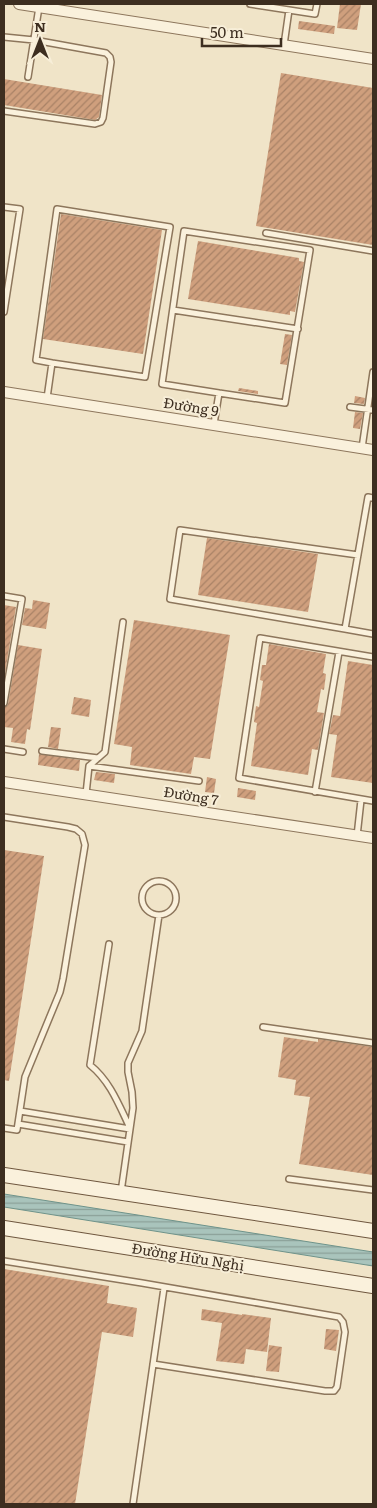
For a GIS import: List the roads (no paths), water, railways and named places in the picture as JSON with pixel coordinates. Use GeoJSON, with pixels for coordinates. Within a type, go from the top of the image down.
{"type":"FeatureCollection","features":[{"type":"Feature","properties":{"kind":"main road"},"geometry":{"type":"LineString","coordinates":[[4,1175],[373,1232]]}},
{"type":"Feature","properties":{"kind":"main road","name":"Đường Hữu Nghị"},"geometry":{"type":"LineString","coordinates":[[4,1228],[373,1286]]}},
{"type":"Feature","properties":{"kind":"street"},"geometry":{"type":"LineString","coordinates":[[19,4],[373,59]]}},
{"type":"Feature","properties":{"kind":"street","name":"Đường 9"},"geometry":{"type":"LineString","coordinates":[[4,392],[373,450]]}},
{"type":"Feature","properties":{"kind":"street","name":"Đường 7"},"geometry":{"type":"LineString","coordinates":[[4,782],[373,838]]}},
{"type":"Feature","properties":{"kind":"lane"},"geometry":{"type":"LineString","coordinates":[[250,4],[315,14],[317,4]]}},
{"type":"Feature","properties":{"kind":"lane"},"geometry":{"type":"LineString","coordinates":[[28,77],[39,7]]}},
{"type":"Feature","properties":{"kind":"lane"},"geometry":{"type":"LineString","coordinates":[[284,45],[290,10]]}},
{"type":"Feature","properties":{"kind":"lane"},"geometry":{"type":"LineString","coordinates":[[4,37],[34,40],[106,53],[110,57],[111,62],[101,122],[96,124],[4,111]]}},
{"type":"Feature","properties":{"kind":"lane"},"geometry":{"type":"LineString","coordinates":[[4,207],[20,209],[4,312]]}},
{"type":"Feature","properties":{"kind":"lane"},"geometry":{"type":"LineString","coordinates":[[57,209],[170,227],[144,377],[52,363],[36,360],[57,209]]}},
{"type":"Feature","properties":{"kind":"lane"},"geometry":{"type":"LineString","coordinates":[[184,231],[310,250],[286,403],[162,384],[173,310],[184,231]]}},
{"type":"Feature","properties":{"kind":"lane"},"geometry":{"type":"LineString","coordinates":[[266,233],[373,251]]}},
{"type":"Feature","properties":{"kind":"lane"},"geometry":{"type":"LineString","coordinates":[[173,310],[298,329]]}},
{"type":"Feature","properties":{"kind":"lane"},"geometry":{"type":"LineString","coordinates":[[47,398],[52,363]]}},
{"type":"Feature","properties":{"kind":"lane"},"geometry":{"type":"LineString","coordinates":[[362,448],[370,410],[373,372]]}},
{"type":"Feature","properties":{"kind":"lane"},"geometry":{"type":"LineString","coordinates":[[214,424],[219,393]]}},
{"type":"Feature","properties":{"kind":"lane"},"geometry":{"type":"LineString","coordinates":[[350,407],[370,410]]}},
{"type":"Feature","properties":{"kind":"lane"},"geometry":{"type":"LineString","coordinates":[[345,629],[368,497],[373,498]]}},
{"type":"Feature","properties":{"kind":"lane"},"geometry":{"type":"LineString","coordinates":[[358,555],[180,530],[170,599],[373,634]]}},
{"type":"Feature","properties":{"kind":"lane"},"geometry":{"type":"LineString","coordinates":[[4,596],[22,599],[4,703]]}},
{"type":"Feature","properties":{"kind":"lane"},"geometry":{"type":"LineString","coordinates":[[86,794],[89,766],[105,752],[123,622]]}},
{"type":"Feature","properties":{"kind":"lane"},"geometry":{"type":"LineString","coordinates":[[373,657],[260,638],[239,778],[373,801]]}},
{"type":"Feature","properties":{"kind":"lane"},"geometry":{"type":"LineString","coordinates":[[315,792],[339,652]]}},
{"type":"Feature","properties":{"kind":"lane"},"geometry":{"type":"LineString","coordinates":[[4,749],[23,752]]}},
{"type":"Feature","properties":{"kind":"lane"},"geometry":{"type":"LineString","coordinates":[[42,751],[98,758]]}},
{"type":"Feature","properties":{"kind":"lane"},"geometry":{"type":"LineString","coordinates":[[89,766],[199,781]]}},
{"type":"Feature","properties":{"kind":"lane"},"geometry":{"type":"LineString","coordinates":[[357,836],[362,800]]}},
{"type":"Feature","properties":{"kind":"lane"},"geometry":{"type":"LineString","coordinates":[[4,817],[72,828],[82,834],[85,845],[63,979],[53,1011],[25,1077],[17,1130],[4,1128]]}},
{"type":"Feature","properties":{"kind":"lane"},"geometry":{"type":"LineString","coordinates":[[162,882],[172,887],[176,897],[169,912],[159,915],[148,911],[142,896],[152,883],[162,882]]}},
{"type":"Feature","properties":{"kind":"lane"},"geometry":{"type":"LineString","coordinates":[[120,1192],[133,1108],[128,1063],[142,1031],[159,915]]}},
{"type":"Feature","properties":{"kind":"lane"},"geometry":{"type":"LineString","coordinates":[[110,944],[90,1065],[107,1082],[130,1129]]}},
{"type":"Feature","properties":{"kind":"lane"},"geometry":{"type":"LineString","coordinates":[[263,1027],[373,1043]]}},
{"type":"Feature","properties":{"kind":"lane"},"geometry":{"type":"LineString","coordinates":[[20,1111],[130,1129]]}},
{"type":"Feature","properties":{"kind":"lane"},"geometry":{"type":"LineString","coordinates":[[18,1124],[128,1142]]}},
{"type":"Feature","properties":{"kind":"lane"},"geometry":{"type":"LineString","coordinates":[[289,1179],[373,1190]]}},
{"type":"Feature","properties":{"kind":"lane"},"geometry":{"type":"LineString","coordinates":[[4,1261],[338,1317],[343,1322],[345,1332],[337,1387],[334,1391],[153,1364]]}},
{"type":"Feature","properties":{"kind":"lane"},"geometry":{"type":"LineString","coordinates":[[133,1504],[164,1288]]}},
{"type":"Feature","properties":{"kind":"water"},"geometry":{"type":"Polygon","coordinates":[[[4,1194],[373,1252],[373,1266],[4,1207],[4,1194]]]}}]}
